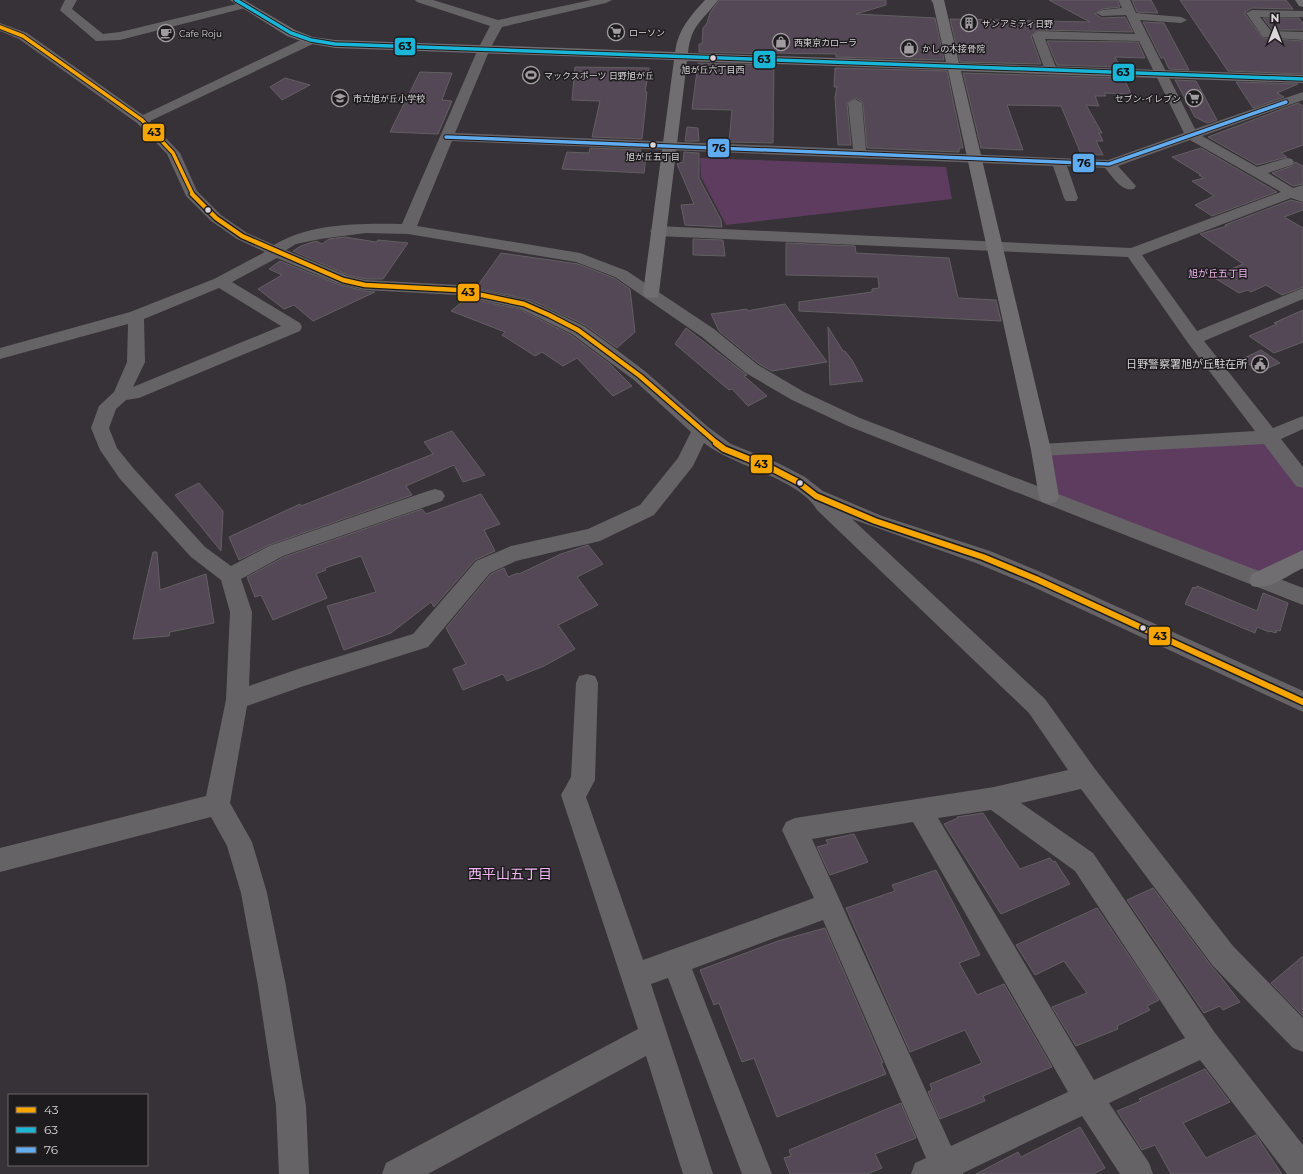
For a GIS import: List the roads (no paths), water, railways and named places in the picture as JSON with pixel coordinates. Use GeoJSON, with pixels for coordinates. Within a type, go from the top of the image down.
{"type":"FeatureCollection","features":[{"type":"Feature","properties":{"kind":"street"},"geometry":{"type":"LineString","coordinates":[[72,0],[66,10],[100,38],[120,36],[241,3],[291,33],[311,40],[348,45],[1303,79]]}},
{"type":"Feature","properties":{"kind":"street"},"geometry":{"type":"LineString","coordinates":[[421,0],[497,24],[606,0]]}},
{"type":"Feature","properties":{"kind":"street"},"geometry":{"type":"LineString","coordinates":[[651,293],[683,38],[693,20],[712,0]]}},
{"type":"Feature","properties":{"kind":"street"},"geometry":{"type":"LineString","coordinates":[[940,0],[1041,450],[1049,497]]}},
{"type":"Feature","properties":{"kind":"street"},"geometry":{"type":"LineString","coordinates":[[1102,13],[1129,9],[1182,20]]}},
{"type":"Feature","properties":{"kind":"street"},"geometry":{"type":"LineString","coordinates":[[1129,9],[1142,38],[1192,136],[1300,194]]}},
{"type":"Feature","properties":{"kind":"street"},"geometry":{"type":"LineString","coordinates":[[1303,14],[1252,13],[1266,34],[1303,36]]}},
{"type":"Feature","properties":{"kind":"street"},"geometry":{"type":"LineString","coordinates":[[408,229],[484,49],[497,24]]}},
{"type":"Feature","properties":{"kind":"street"},"geometry":{"type":"LineString","coordinates":[[0,26],[24,36],[142,120],[173,153],[190,193],[216,218],[242,236],[344,280],[365,285],[458,290],[524,304],[578,330],[604,348],[640,376],[701,431],[724,449],[771,468],[798,482],[816,496],[1037,706],[1086,777],[1223,956],[1303,1038]]}},
{"type":"Feature","properties":{"kind":"street"},"geometry":{"type":"LineString","coordinates":[[1051,70],[1038,35],[1142,38]]}},
{"type":"Feature","properties":{"kind":"street"},"geometry":{"type":"LineString","coordinates":[[142,120],[311,40]]}},
{"type":"Feature","properties":{"kind":"street"},"geometry":{"type":"LineString","coordinates":[[446,137],[1109,164],[1303,96]]}},
{"type":"Feature","properties":{"kind":"street"},"geometry":{"type":"LineString","coordinates":[[855,103],[860,154]]}},
{"type":"Feature","properties":{"kind":"street"},"geometry":{"type":"LineString","coordinates":[[1257,172],[1287,162]]}},
{"type":"Feature","properties":{"kind":"street"},"geometry":{"type":"LineString","coordinates":[[1059,163],[1071,198]]}},
{"type":"Feature","properties":{"kind":"street"},"geometry":{"type":"LineString","coordinates":[[1109,164],[1129,186]]}},
{"type":"Feature","properties":{"kind":"street"},"geometry":{"type":"LineString","coordinates":[[658,231],[996,248],[1133,253],[1300,194]]}},
{"type":"Feature","properties":{"kind":"street"},"geometry":{"type":"LineString","coordinates":[[0,354],[136,316],[220,282],[269,257],[274,251],[291,241],[320,234],[366,228],[408,229],[580,258],[621,274],[708,333],[752,369],[798,396],[854,422],[1303,597]]}},
{"type":"Feature","properties":{"kind":"street"},"geometry":{"type":"LineString","coordinates":[[1133,253],[1194,339],[1303,481]]}},
{"type":"Feature","properties":{"kind":"street"},"geometry":{"type":"LineString","coordinates":[[121,395],[133,394],[294,327],[220,282]]}},
{"type":"Feature","properties":{"kind":"street"},"geometry":{"type":"LineString","coordinates":[[1194,339],[1303,293]]}},
{"type":"Feature","properties":{"kind":"street"},"geometry":{"type":"LineString","coordinates":[[136,316],[136,362],[121,395],[108,406],[100,428],[109,450],[127,474],[198,552],[230,576],[241,612],[237,700],[217,804],[239,842],[254,893],[272,986],[291,1106],[294,1174]]}},
{"type":"Feature","properties":{"kind":"street"},"geometry":{"type":"LineString","coordinates":[[1041,450],[1270,437],[1303,422]]}},
{"type":"Feature","properties":{"kind":"street"},"geometry":{"type":"LineString","coordinates":[[237,700],[301,677],[420,641],[483,567],[511,554],[593,536],[647,510],[686,460],[701,431]]}},
{"type":"Feature","properties":{"kind":"street"},"geometry":{"type":"LineString","coordinates":[[230,576],[276,551],[436,496]]}},
{"type":"Feature","properties":{"kind":"street"},"geometry":{"type":"LineString","coordinates":[[816,496],[875,521],[983,557],[1036,579],[1303,702]]}},
{"type":"Feature","properties":{"kind":"street"},"geometry":{"type":"LineString","coordinates":[[1260,580],[1303,558]]}},
{"type":"Feature","properties":{"kind":"street"},"geometry":{"type":"LineString","coordinates":[[586,683],[583,780],[573,795],[635,976],[698,1174]]}},
{"type":"Feature","properties":{"kind":"street"},"geometry":{"type":"LineString","coordinates":[[1086,777],[994,798],[795,830],[830,905],[939,1171],[1205,1043]]}},
{"type":"Feature","properties":{"kind":"street"},"geometry":{"type":"LineString","coordinates":[[994,798],[1084,862],[1205,1043],[1303,1170]]}},
{"type":"Feature","properties":{"kind":"street"},"geometry":{"type":"LineString","coordinates":[[0,860],[217,804]]}},
{"type":"Feature","properties":{"kind":"street"},"geometry":{"type":"LineString","coordinates":[[919,809],[1088,1098],[1138,1174]]}},
{"type":"Feature","properties":{"kind":"street"},"geometry":{"type":"LineString","coordinates":[[635,976],[830,905]]}},
{"type":"Feature","properties":{"kind":"street"},"geometry":{"type":"LineString","coordinates":[[676,962],[757,1174]]}},
{"type":"Feature","properties":{"kind":"street"},"geometry":{"type":"LineString","coordinates":[[397,1174],[654,1036]]}},
{"type":"Feature","properties":{"kind":"place","name":"サンアミティ日野"},"geometry":{"type":"Point","coordinates":[969,23]}},
{"type":"Feature","properties":{"kind":"place","name":"ローソン"},"geometry":{"type":"Point","coordinates":[616,32]}},
{"type":"Feature","properties":{"kind":"place","name":"Cafe Roju"},"geometry":{"type":"Point","coordinates":[166,33]}},
{"type":"Feature","properties":{"kind":"place","name":"西東京カローラ"},"geometry":{"type":"Point","coordinates":[781,42]}},
{"type":"Feature","properties":{"kind":"place","name":"かしの木接骨院"},"geometry":{"type":"Point","coordinates":[909,48]}},
{"type":"Feature","properties":{"kind":"place","name":"旭が丘六丁目西"},"geometry":{"type":"Point","coordinates":[713,58]}},
{"type":"Feature","properties":{"kind":"place","name":"マックスポーツ 日野旭が丘"},"geometry":{"type":"Point","coordinates":[531,75]}},
{"type":"Feature","properties":{"kind":"place","name":"市立旭が丘小学校"},"geometry":{"type":"Point","coordinates":[340,98]}},
{"type":"Feature","properties":{"kind":"place","name":"セブン-イレブン"},"geometry":{"type":"Point","coordinates":[1194,98]}},
{"type":"Feature","properties":{"kind":"place","name":"旭が丘五丁目"},"geometry":{"type":"Point","coordinates":[653,145]}},
{"type":"Feature","properties":{"kind":"place","name":"日野警察署旭が丘駐在所"},"geometry":{"type":"Point","coordinates":[1260,364]}},
{"type":"Feature","properties":{"kind":"district","name":"旭が丘五丁目"},"geometry":{"type":"Point","coordinates":[1218,273]}},
{"type":"Feature","properties":{"kind":"district","name":"西平山五丁目"},"geometry":{"type":"Point","coordinates":[510,874]}}]}
